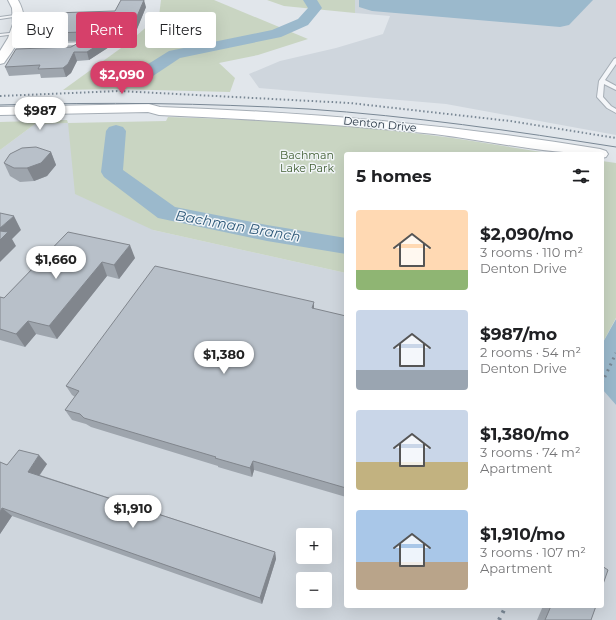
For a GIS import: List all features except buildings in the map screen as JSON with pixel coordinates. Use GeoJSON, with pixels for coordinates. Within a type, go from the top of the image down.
{"type":"FeatureCollection","features":[{"type":"Feature","properties":{"kind":"main road"},"geometry":{"type":"LineString","coordinates":[[13,0],[19,12]]}},
{"type":"Feature","properties":{"kind":"main road"},"geometry":{"type":"LineString","coordinates":[[6,54],[12,41]]}},
{"type":"Feature","properties":{"kind":"main road","name":"Denton Drive"},"geometry":{"type":"LineString","coordinates":[[0,111],[153,113],[159,111],[327,119],[411,127],[520,141],[589,152]]}},
{"type":"Feature","properties":{"kind":"main road","name":"Denton Drive"},"geometry":{"type":"LineString","coordinates":[[0,119],[80,113]]}},
{"type":"Feature","properties":{"kind":"main road","name":"Denton Drive"},"geometry":{"type":"LineString","coordinates":[[604,155],[616,157]]}},
{"type":"Feature","properties":{"kind":"lane"},"geometry":{"type":"LineString","coordinates":[[0,18],[12,16]]}},
{"type":"Feature","properties":{"kind":"lane"},"geometry":{"type":"LineString","coordinates":[[0,35],[12,34]]}},
{"type":"Feature","properties":{"kind":"lane"},"geometry":{"type":"LineString","coordinates":[[6,54],[85,43],[84,46],[77,52]]}},
{"type":"Feature","properties":{"kind":"lane"},"geometry":{"type":"LineString","coordinates":[[616,60],[602,81],[600,97],[616,112]]}},
{"type":"Feature","properties":{"kind":"lane"},"geometry":{"type":"LineString","coordinates":[[602,81],[616,88]]}},
{"type":"Feature","properties":{"kind":"shaded area"},"geometry":{"type":"Polygon","coordinates":[[[355,0],[616,0],[616,135],[446,104],[259,88],[249,74],[280,61],[336,48],[383,34],[390,16],[355,13],[355,0]]]}},
{"type":"Feature","properties":{"kind":"shaded area"},"geometry":{"type":"Polygon","coordinates":[[[68,123],[153,230],[344,273],[344,608],[604,608],[604,391],[616,405],[616,620],[0,620],[0,150],[35,124],[68,123]]]}},
{"type":"Feature","properties":{"kind":"green space"},"geometry":{"type":"Polygon","coordinates":[[[161,0],[214,0],[308,39],[258,55],[219,63],[235,78],[230,92],[114,89],[63,90],[121,48],[137,48],[137,35],[145,28],[145,48],[216,48],[216,12],[160,12],[161,0]]]}},
{"type":"Feature","properties":{"kind":"green space"},"geometry":{"type":"Polygon","coordinates":[[[267,0],[355,0],[355,13],[284,6],[267,0]]]}},
{"type":"Feature","properties":{"kind":"green space","name":"Bachman Lake Park"},"geometry":{"type":"Polygon","coordinates":[[[168,117],[233,119],[396,131],[542,152],[344,152],[344,273],[153,230],[75,194],[68,123],[166,121],[168,117]]]}},
{"type":"Feature","properties":{"kind":"green space"},"geometry":{"type":"Polygon","coordinates":[[[67,120],[68,123],[35,124],[0,150],[0,122],[67,120]]]}},
{"type":"Feature","properties":{"kind":"green space"},"geometry":{"type":"Polygon","coordinates":[[[604,161],[616,163],[616,318],[604,340],[604,161]]]}},
{"type":"Feature","properties":{"kind":"water"},"geometry":{"type":"Polygon","coordinates":[[[359,0],[593,0],[569,25],[560,27],[372,11],[359,7],[359,0]]]}},
{"type":"Feature","properties":{"kind":"water"},"geometry":{"type":"Polygon","coordinates":[[[616,319],[616,405],[604,391],[604,340],[616,319]]]}},
{"type":"Feature","properties":{"kind":"waterway","name":"Bachman Branch"},"geometry":{"type":"LineString","coordinates":[[135,80],[175,54],[276,34],[303,22],[315,8],[310,0]]}},
{"type":"Feature","properties":{"kind":"waterway","name":"Bachman Branch"},"geometry":{"type":"LineString","coordinates":[[116,131],[112,172],[167,213],[267,233],[344,246]]}},
{"type":"Feature","properties":{"kind":"tram line"},"geometry":{"type":"LineString","coordinates":[[0,105],[154,104],[231,105],[308,109],[462,125],[616,147]]}},
{"type":"Feature","properties":{"kind":"railway"},"geometry":{"type":"LineString","coordinates":[[0,96],[119,91],[350,103],[510,121],[616,138]]}},
{"type":"Feature","properties":{"kind":"railway"},"geometry":{"type":"LineString","coordinates":[[604,379],[616,353]]}},
{"type":"Feature","properties":{"kind":"railway"},"geometry":{"type":"LineString","coordinates":[[499,620],[505,608]]}}]}
